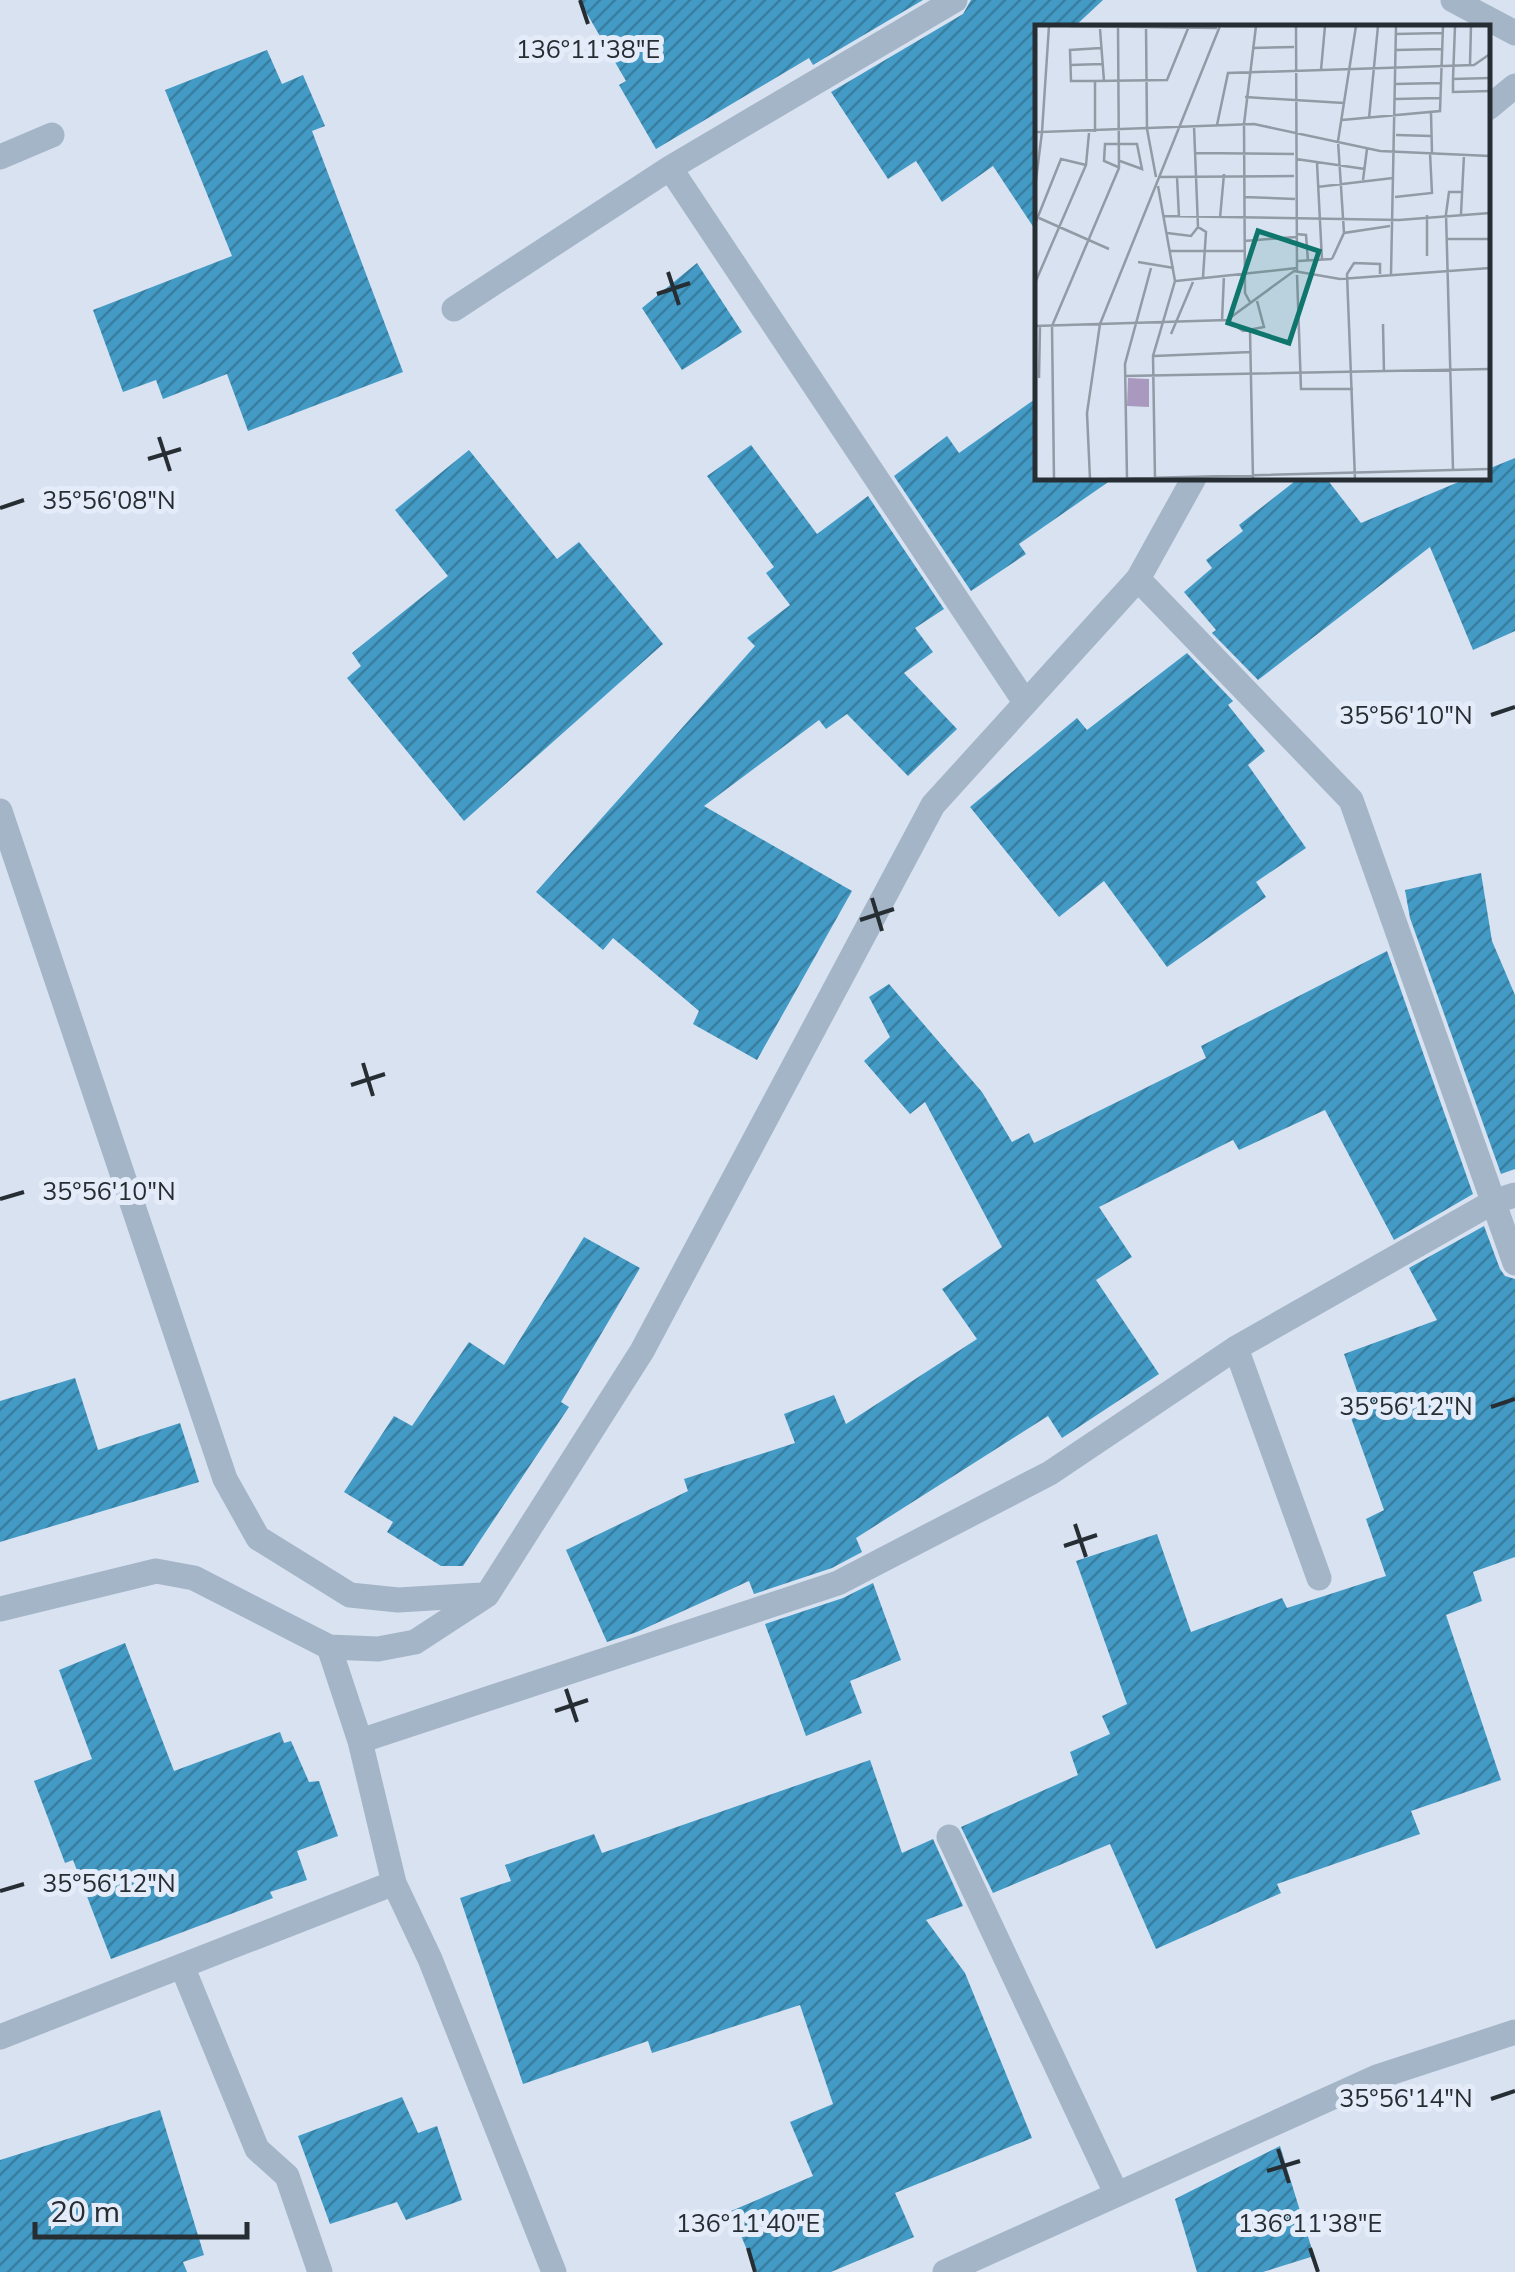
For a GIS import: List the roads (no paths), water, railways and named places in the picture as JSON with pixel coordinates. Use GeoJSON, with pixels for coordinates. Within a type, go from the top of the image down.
{"type":"FeatureCollection","features":[{"type":"Feature","properties":{"kind":"street"},"geometry":{"type":"LineString","coordinates":[[454,310],[670,168],[956,0]]}},
{"type":"Feature","properties":{"kind":"street"},"geometry":{"type":"LineString","coordinates":[[1453,0],[1515,33]]}},
{"type":"Feature","properties":{"kind":"street"},"geometry":{"type":"LineString","coordinates":[[1490,106],[1515,86]]}},
{"type":"Feature","properties":{"kind":"street"},"geometry":{"type":"LineString","coordinates":[[0,157],[52,135]]}},
{"type":"Feature","properties":{"kind":"street"},"geometry":{"type":"LineString","coordinates":[[670,168],[1024,702]]}},
{"type":"Feature","properties":{"kind":"street"},"geometry":{"type":"LineString","coordinates":[[0,1609],[156,1571],[194,1578],[329,1646],[378,1649],[416,1642],[487,1595],[642,1351],[932,805],[1138,579],[1193,480]]}},
{"type":"Feature","properties":{"kind":"street"},"geometry":{"type":"LineString","coordinates":[[1138,579],[1351,800],[1504,1198],[1515,1263]]}},
{"type":"Feature","properties":{"kind":"street"},"geometry":{"type":"LineString","coordinates":[[0,811],[225,1479],[258,1538],[350,1595],[398,1600],[487,1595]]}},
{"type":"Feature","properties":{"kind":"street"},"geometry":{"type":"LineString","coordinates":[[360,1741],[838,1583],[1050,1473],[1236,1348],[1504,1198]]}},
{"type":"Feature","properties":{"kind":"street"},"geometry":{"type":"LineString","coordinates":[[1236,1348],[1319,1578]]}},
{"type":"Feature","properties":{"kind":"street"},"geometry":{"type":"LineString","coordinates":[[329,1646],[360,1741],[394,1883],[430,1958],[554,2272]]}},
{"type":"Feature","properties":{"kind":"street"},"geometry":{"type":"LineString","coordinates":[[949,1838],[1116,2193]]}},
{"type":"Feature","properties":{"kind":"street"},"geometry":{"type":"LineString","coordinates":[[0,2037],[394,1883]]}},
{"type":"Feature","properties":{"kind":"street"},"geometry":{"type":"LineString","coordinates":[[182,1966],[257,2149],[287,2176],[320,2272]]}},
{"type":"Feature","properties":{"kind":"street"},"geometry":{"type":"LineString","coordinates":[[946,2272],[1377,2077],[1515,2032]]}}]}
